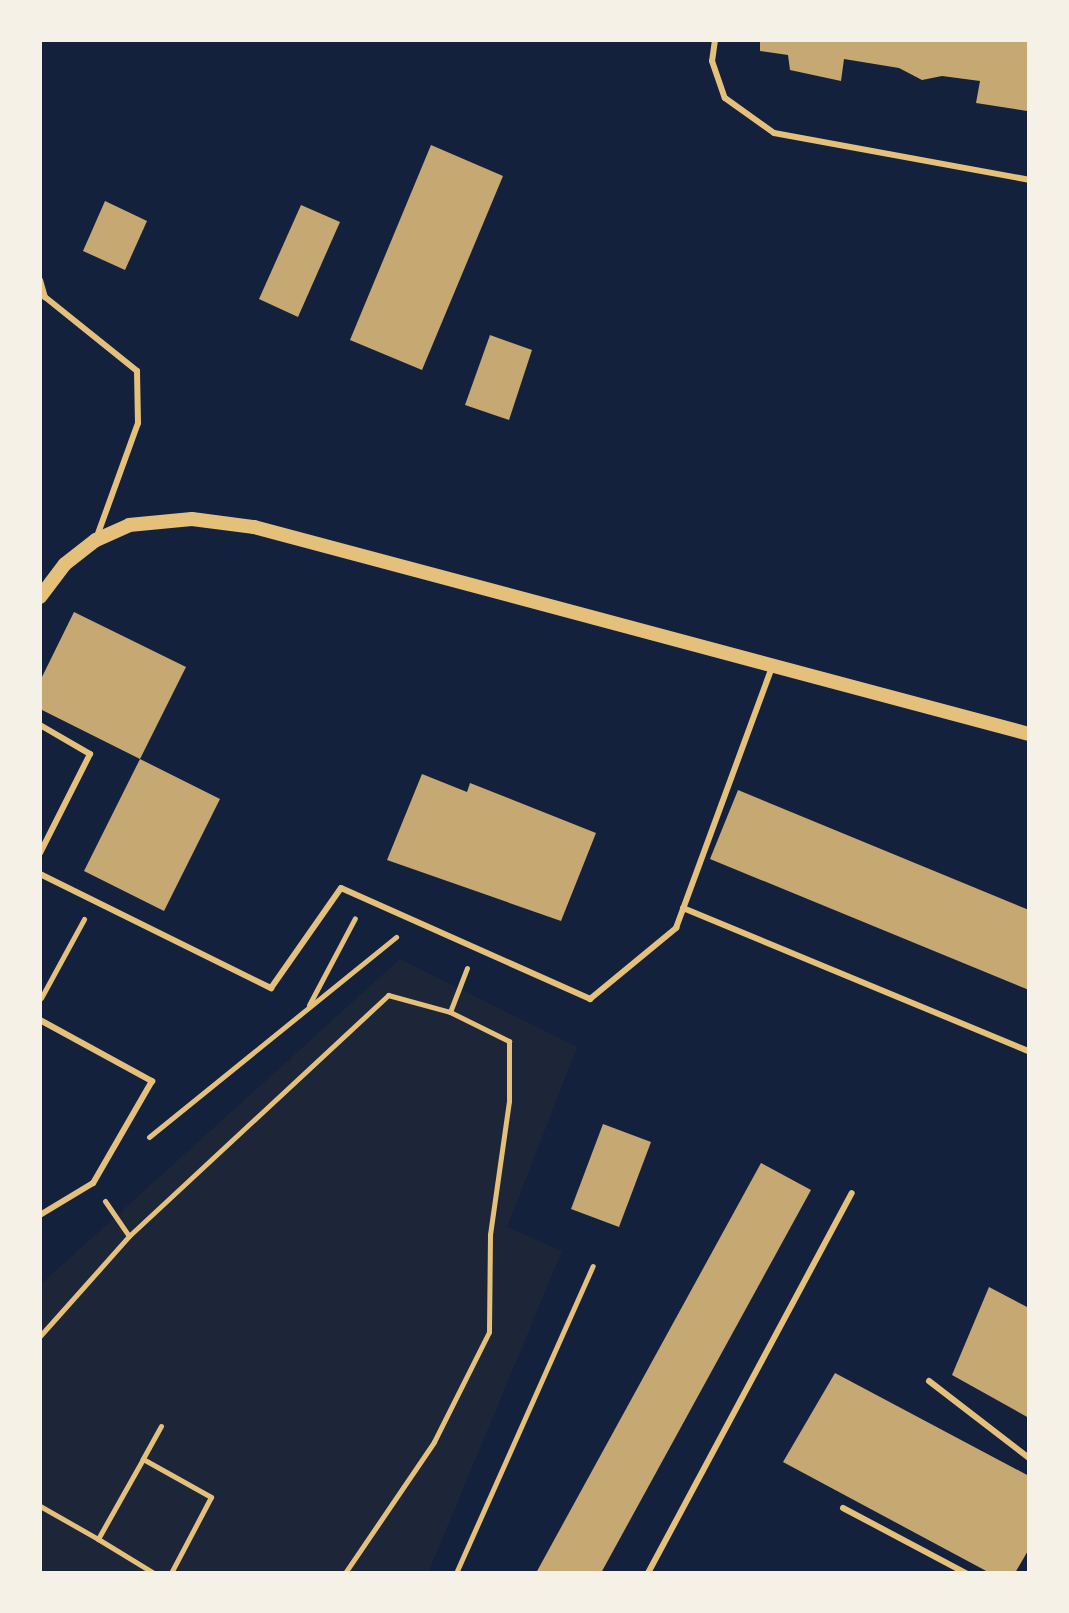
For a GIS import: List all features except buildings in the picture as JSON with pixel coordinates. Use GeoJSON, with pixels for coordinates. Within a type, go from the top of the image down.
{"type":"FeatureCollection","features":[{"type":"Feature","properties":{"kind":"street"},"geometry":{"type":"LineString","coordinates":[[40,597],[65,564],[96,540],[129,525],[162,519],[254,527],[1029,734]]}},
{"type":"Feature","properties":{"kind":"lane"},"geometry":{"type":"LineString","coordinates":[[715,40],[712,61],[725,98],[774,133],[1029,180]]}},
{"type":"Feature","properties":{"kind":"lane"},"geometry":{"type":"LineString","coordinates":[[40,280],[45,297],[137,371],[138,423],[96,540]]}},
{"type":"Feature","properties":{"kind":"lane"},"geometry":{"type":"LineString","coordinates":[[40,874],[271,988],[341,888],[590,999],[676,928],[772,667]]}},
{"type":"Feature","properties":{"kind":"lane"},"geometry":{"type":"LineString","coordinates":[[40,725],[90,754],[40,853]]}},
{"type":"Feature","properties":{"kind":"lane"},"geometry":{"type":"LineString","coordinates":[[683,908],[1029,1051]]}},
{"type":"Feature","properties":{"kind":"lane"},"geometry":{"type":"LineString","coordinates":[[40,1020],[152,1081],[93,1183],[40,1215]]}},
{"type":"Feature","properties":{"kind":"lane"},"geometry":{"type":"LineString","coordinates":[[648,1573],[852,1193]]}},
{"type":"Feature","properties":{"kind":"lane"},"geometry":{"type":"LineString","coordinates":[[929,1381],[1029,1458]]}},
{"type":"Feature","properties":{"kind":"lane"},"geometry":{"type":"LineString","coordinates":[[843,1508],[966,1573]]}},
{"type":"Feature","properties":{"kind":"path"},"geometry":{"type":"LineString","coordinates":[[307,1009],[365,899]]}},
{"type":"Feature","properties":{"kind":"path"},"geometry":{"type":"LineString","coordinates":[[40,1001],[93,900]]}},
{"type":"Feature","properties":{"kind":"path"},"geometry":{"type":"LineString","coordinates":[[140,1144],[415,922]]}},
{"type":"Feature","properties":{"kind":"path"},"geometry":{"type":"LineString","coordinates":[[450,1012],[475,949]]}},
{"type":"Feature","properties":{"kind":"path"},"geometry":{"type":"LineString","coordinates":[[40,1336],[129,1236],[388,995],[450,1012],[509,1041],[509,1101],[490,1235],[489,1332],[434,1442],[345,1573]]}},
{"type":"Feature","properties":{"kind":"path"},"geometry":{"type":"LineString","coordinates":[[93,1183],[129,1236]]}},
{"type":"Feature","properties":{"kind":"path"},"geometry":{"type":"LineString","coordinates":[[456,1573],[593,1266]]}},
{"type":"Feature","properties":{"kind":"path"},"geometry":{"type":"LineString","coordinates":[[98,1539],[161,1426]]}},
{"type":"Feature","properties":{"kind":"path"},"geometry":{"type":"LineString","coordinates":[[143,1459],[211,1497],[171,1573]]}},
{"type":"Feature","properties":{"kind":"path"},"geometry":{"type":"LineString","coordinates":[[40,1506],[154,1573]]}},
{"type":"Feature","properties":{"kind":"shaded area"},"geometry":{"type":"Polygon","coordinates":[[[400,959],[577,1047],[507,1227],[562,1251],[428,1573],[40,1573],[40,1285],[400,959]]]}}]}
